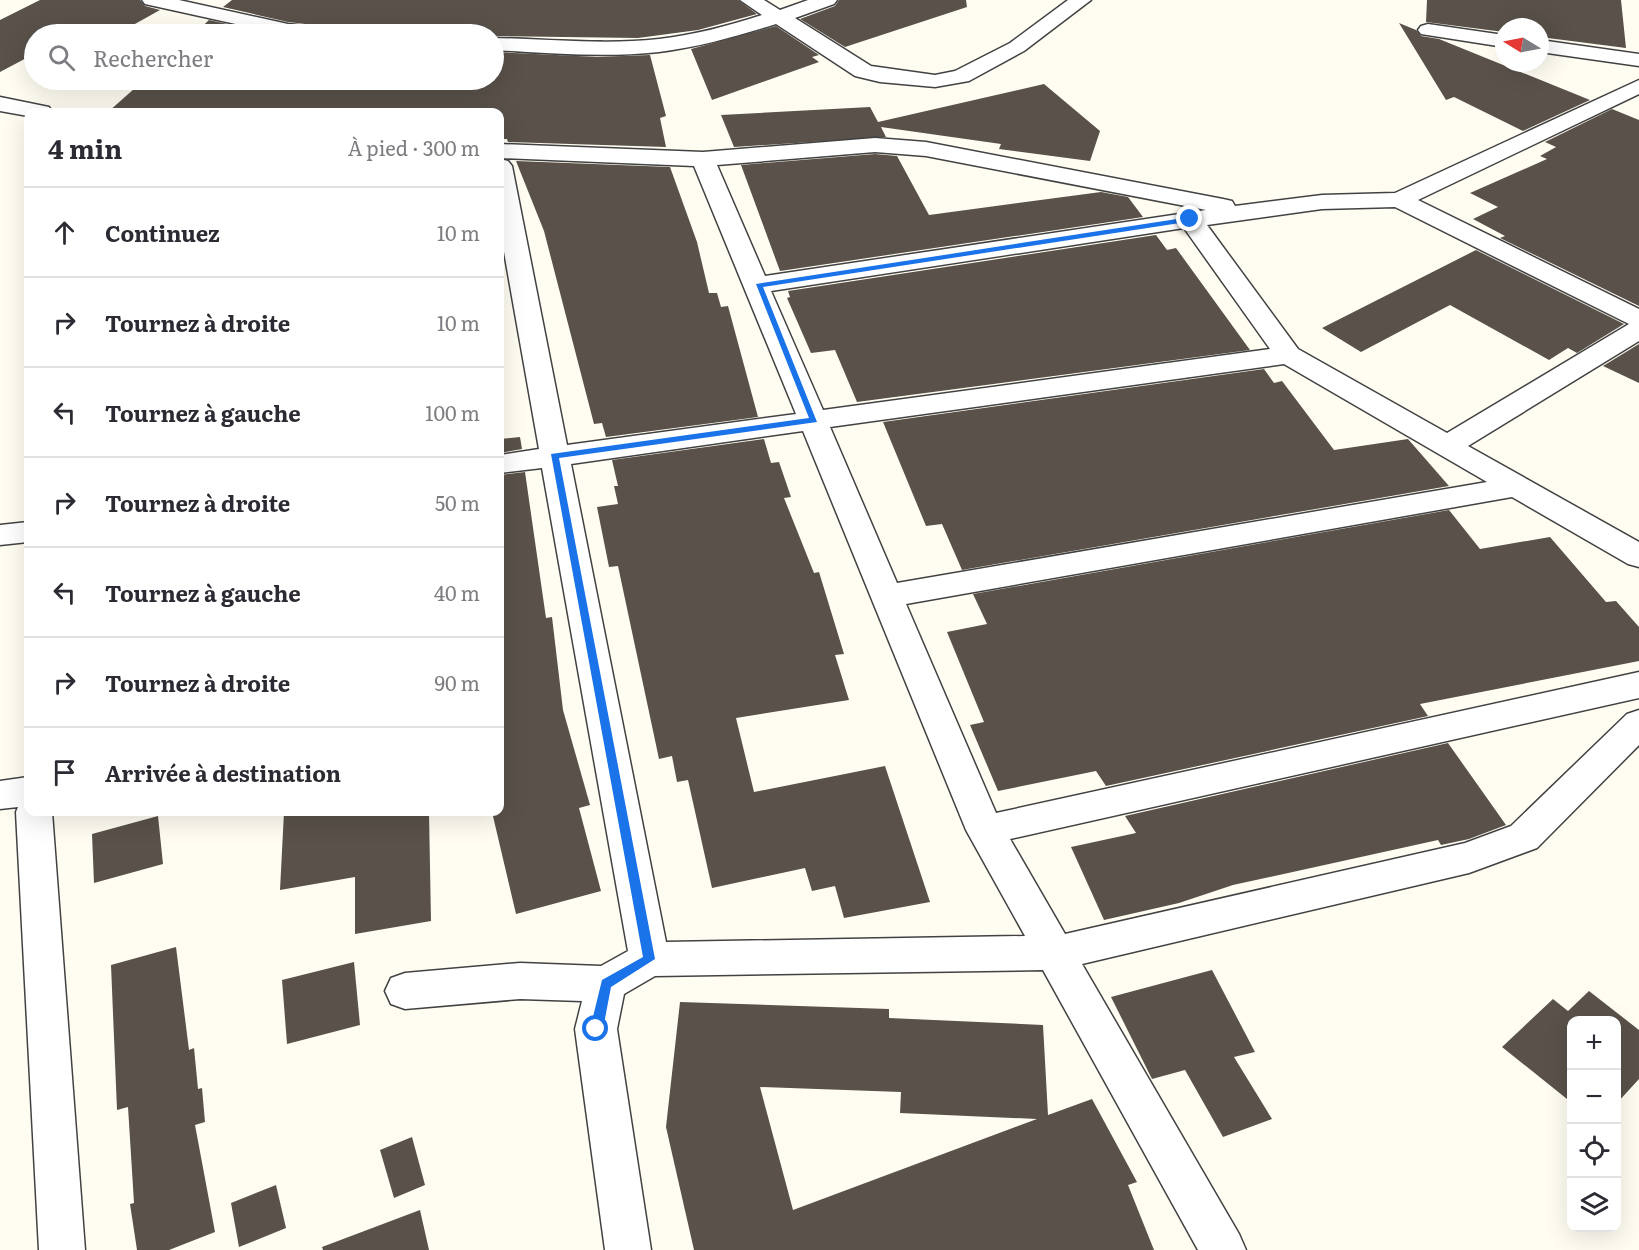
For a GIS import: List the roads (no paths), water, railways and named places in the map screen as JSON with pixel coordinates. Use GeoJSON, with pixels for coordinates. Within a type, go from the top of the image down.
{"type":"FeatureCollection","features":[{"type":"Feature","properties":{"kind":"street"},"geometry":{"type":"LineString","coordinates":[[152,0],[261,24]]}},
{"type":"Feature","properties":{"kind":"street"},"geometry":{"type":"LineString","coordinates":[[750,0],[776,18],[832,49],[863,71],[880,76],[935,81],[960,76],[1017,47],[1081,0]]}},
{"type":"Feature","properties":{"kind":"street"},"geometry":{"type":"LineString","coordinates":[[504,44],[622,46],[681,42],[776,18],[827,0]]}},
{"type":"Feature","properties":{"kind":"street"},"geometry":{"type":"LineString","coordinates":[[1428,30],[1495,40]]}},
{"type":"Feature","properties":{"kind":"street"},"geometry":{"type":"LineString","coordinates":[[1549,47],[1639,60]]}},
{"type":"Feature","properties":{"kind":"street"},"geometry":{"type":"LineString","coordinates":[[758,285],[1248,210],[1322,202],[1399,200],[1639,86]]}},
{"type":"Feature","properties":{"kind":"street"},"geometry":{"type":"LineString","coordinates":[[0,104],[24,109]]}},
{"type":"Feature","properties":{"kind":"street"},"geometry":{"type":"LineString","coordinates":[[504,151],[703,159],[875,146],[926,149],[1248,210]]}},
{"type":"Feature","properties":{"kind":"street"},"geometry":{"type":"LineString","coordinates":[[703,159],[758,285],[985,830],[1223,1250]]}},
{"type":"Feature","properties":{"kind":"street"},"geometry":{"type":"LineString","coordinates":[[504,187],[649,959]]}},
{"type":"Feature","properties":{"kind":"street"},"geometry":{"type":"LineString","coordinates":[[1399,200],[1639,320]]}},
{"type":"Feature","properties":{"kind":"street"},"geometry":{"type":"LineString","coordinates":[[1190,219],[1288,355],[1639,556]]}},
{"type":"Feature","properties":{"kind":"street"},"geometry":{"type":"LineString","coordinates":[[1447,446],[1639,330]]}},
{"type":"Feature","properties":{"kind":"street"},"geometry":{"type":"LineString","coordinates":[[504,463],[1288,355]]}},
{"type":"Feature","properties":{"kind":"street"},"geometry":{"type":"LineString","coordinates":[[887,596],[1517,486]]}},
{"type":"Feature","properties":{"kind":"street"},"geometry":{"type":"LineString","coordinates":[[0,535],[24,532]]}},
{"type":"Feature","properties":{"kind":"street"},"geometry":{"type":"LineString","coordinates":[[985,830],[1639,685]]}},
{"type":"Feature","properties":{"kind":"street"},"geometry":{"type":"LineString","coordinates":[[405,991],[520,981],[606,984],[649,959],[1055,953],[1469,858],[1524,837],[1639,723]]}},
{"type":"Feature","properties":{"kind":"street"},"geometry":{"type":"LineString","coordinates":[[0,795],[24,792]]}},
{"type":"Feature","properties":{"kind":"street"},"geometry":{"type":"LineString","coordinates":[[34,816],[62,1250]]}},
{"type":"Feature","properties":{"kind":"street"},"geometry":{"type":"LineString","coordinates":[[606,984],[596,1029],[628,1250]]}}]}
